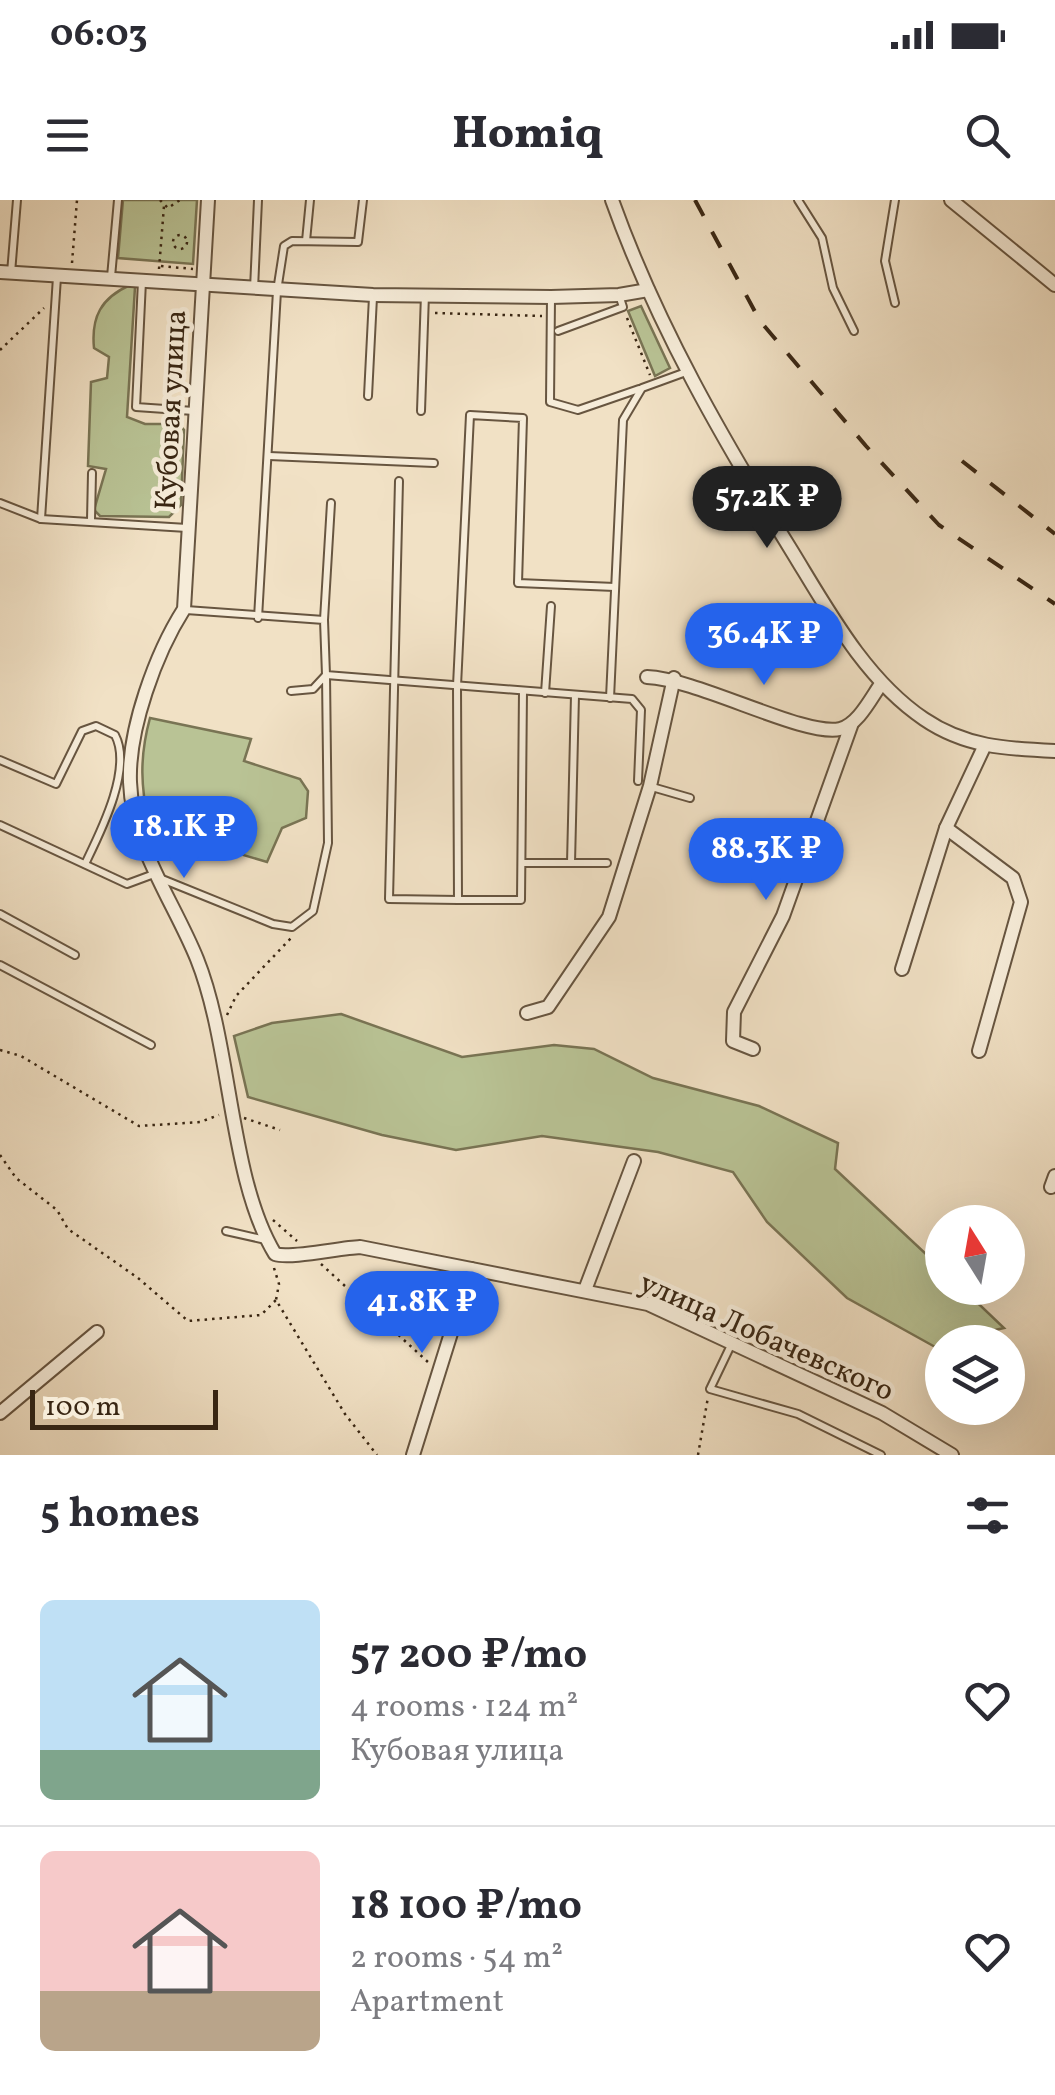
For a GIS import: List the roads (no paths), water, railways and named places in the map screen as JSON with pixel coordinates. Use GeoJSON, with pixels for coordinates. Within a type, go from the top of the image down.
{"type":"FeatureCollection","features":[{"type":"Feature","properties":{"kind":"street","name":"Кубовая улица"},"geometry":{"type":"LineString","coordinates":[[188,528],[208,200]]}},
{"type":"Feature","properties":{"kind":"street"},"geometry":{"type":"LineString","coordinates":[[612,200],[687,372],[821,598],[881,684],[926,721],[984,746],[1055,751]]}},
{"type":"Feature","properties":{"kind":"street"},"geometry":{"type":"LineString","coordinates":[[951,200],[1055,285]]}},
{"type":"Feature","properties":{"kind":"street","name":"Кубовая улица"},"geometry":{"type":"LineString","coordinates":[[5,272],[142,280],[159,273],[202,276]]}},
{"type":"Feature","properties":{"kind":"street"},"geometry":{"type":"LineString","coordinates":[[202,276],[254,290],[277,291],[424,292],[621,301],[648,290]]}},
{"type":"Feature","properties":{"kind":"street"},"geometry":{"type":"LineString","coordinates":[[188,528],[184,610],[160,647],[133,749],[130,782],[138,824],[157,875],[199,964],[267,1241]]}},
{"type":"Feature","properties":{"kind":"street"},"geometry":{"type":"LineString","coordinates":[[647,677],[674,678],[824,728],[839,730],[852,723]]}},
{"type":"Feature","properties":{"kind":"street"},"geometry":{"type":"LineString","coordinates":[[527,1014],[548,1007],[609,917],[674,678]]}},
{"type":"Feature","properties":{"kind":"street"},"geometry":{"type":"LineString","coordinates":[[753,1049],[733,1041],[734,1012],[784,916],[852,723],[881,684]]}},
{"type":"Feature","properties":{"kind":"street"},"geometry":{"type":"LineString","coordinates":[[902,969],[946,828],[984,746]]}},
{"type":"Feature","properties":{"kind":"street"},"geometry":{"type":"LineString","coordinates":[[946,828],[1013,878],[1021,902],[978,1050]]}},
{"type":"Feature","properties":{"kind":"street"},"geometry":{"type":"LineString","coordinates":[[585,1290],[634,1161]]}},
{"type":"Feature","properties":{"kind":"street","name":"улица Лобачевского"},"geometry":{"type":"LineString","coordinates":[[267,1241],[275,1254],[287,1258],[308,1251],[360,1247],[648,1304],[882,1412],[952,1455]]}},
{"type":"Feature","properties":{"kind":"street"},"geometry":{"type":"LineString","coordinates":[[413,1455],[471,1269]]}},
{"type":"Feature","properties":{"kind":"street"},"geometry":{"type":"LineString","coordinates":[[0,1413],[97,1332]]}},
{"type":"Feature","properties":{"kind":"lane"},"geometry":{"type":"LineString","coordinates":[[5,272],[16,200]]}},
{"type":"Feature","properties":{"kind":"lane"},"geometry":{"type":"LineString","coordinates":[[112,277],[118,200]]}},
{"type":"Feature","properties":{"kind":"lane"},"geometry":{"type":"LineString","coordinates":[[254,290],[258,200]]}},
{"type":"Feature","properties":{"kind":"lane"},"geometry":{"type":"LineString","coordinates":[[306,241],[310,200]]}},
{"type":"Feature","properties":{"kind":"lane"},"geometry":{"type":"LineString","coordinates":[[258,618],[277,291],[284,246],[306,241],[358,242],[363,200]]}},
{"type":"Feature","properties":{"kind":"lane"},"geometry":{"type":"LineString","coordinates":[[798,200],[822,238],[833,288],[854,331]]}},
{"type":"Feature","properties":{"kind":"lane"},"geometry":{"type":"LineString","coordinates":[[894,200],[886,261],[895,303]]}},
{"type":"Feature","properties":{"kind":"lane"},"geometry":{"type":"LineString","coordinates":[[41,519],[58,276]]}},
{"type":"Feature","properties":{"kind":"lane"},"geometry":{"type":"LineString","coordinates":[[142,280],[136,406],[194,411]]}},
{"type":"Feature","properties":{"kind":"lane"},"geometry":{"type":"LineString","coordinates":[[421,412],[424,292]]}},
{"type":"Feature","properties":{"kind":"lane"},"geometry":{"type":"LineString","coordinates":[[368,396],[374,294]]}},
{"type":"Feature","properties":{"kind":"lane"},"geometry":{"type":"LineString","coordinates":[[551,296],[550,402],[578,410],[687,372]]}},
{"type":"Feature","properties":{"kind":"lane"},"geometry":{"type":"LineString","coordinates":[[558,332],[621,301]]}},
{"type":"Feature","properties":{"kind":"lane"},"geometry":{"type":"LineString","coordinates":[[610,698],[623,420],[642,388]]}},
{"type":"Feature","properties":{"kind":"lane"},"geometry":{"type":"LineString","coordinates":[[458,900],[457,686],[470,415],[523,418],[518,583],[615,588]]}},
{"type":"Feature","properties":{"kind":"lane"},"geometry":{"type":"LineString","coordinates":[[270,456],[434,463]]}},
{"type":"Feature","properties":{"kind":"lane"},"geometry":{"type":"LineString","coordinates":[[91,520],[92,473]]}},
{"type":"Feature","properties":{"kind":"lane"},"geometry":{"type":"LineString","coordinates":[[398,481],[389,899],[521,900],[523,691]]}},
{"type":"Feature","properties":{"kind":"lane"},"geometry":{"type":"LineString","coordinates":[[0,825],[130,884],[157,875],[292,927],[313,911],[328,843],[324,620],[331,503]]}},
{"type":"Feature","properties":{"kind":"lane","name":"Кубовая улица"},"geometry":{"type":"LineString","coordinates":[[0,504],[41,519],[188,528]]}},
{"type":"Feature","properties":{"kind":"lane"},"geometry":{"type":"LineString","coordinates":[[545,693],[551,606]]}},
{"type":"Feature","properties":{"kind":"lane"},"geometry":{"type":"LineString","coordinates":[[184,610],[324,620]]}},
{"type":"Feature","properties":{"kind":"lane"},"geometry":{"type":"LineString","coordinates":[[291,691],[313,688],[326,675],[632,700],[641,710],[644,784],[690,798]]}},
{"type":"Feature","properties":{"kind":"lane"},"geometry":{"type":"LineString","coordinates":[[570,863],[575,695]]}},
{"type":"Feature","properties":{"kind":"lane"},"geometry":{"type":"LineString","coordinates":[[0,760],[56,784],[82,732],[96,726],[115,735],[119,744],[114,798],[85,864]]}},
{"type":"Feature","properties":{"kind":"lane"},"geometry":{"type":"LineString","coordinates":[[522,863],[608,863]]}},
{"type":"Feature","properties":{"kind":"lane"},"geometry":{"type":"LineString","coordinates":[[0,914],[75,955]]}},
{"type":"Feature","properties":{"kind":"lane"},"geometry":{"type":"LineString","coordinates":[[0,965],[151,1045]]}},
{"type":"Feature","properties":{"kind":"lane"},"geometry":{"type":"LineString","coordinates":[[226,1231],[267,1241]]}},
{"type":"Feature","properties":{"kind":"lane"},"geometry":{"type":"LineString","coordinates":[[732,1342],[710,1389],[798,1414],[881,1455]]}},
{"type":"Feature","properties":{"kind":"railway"},"geometry":{"type":"LineString","coordinates":[[695,200],[760,321],[866,446],[939,525],[1055,604]]}},
{"type":"Feature","properties":{"kind":"railway"},"geometry":{"type":"LineString","coordinates":[[962,461],[1055,534]]}}]}
